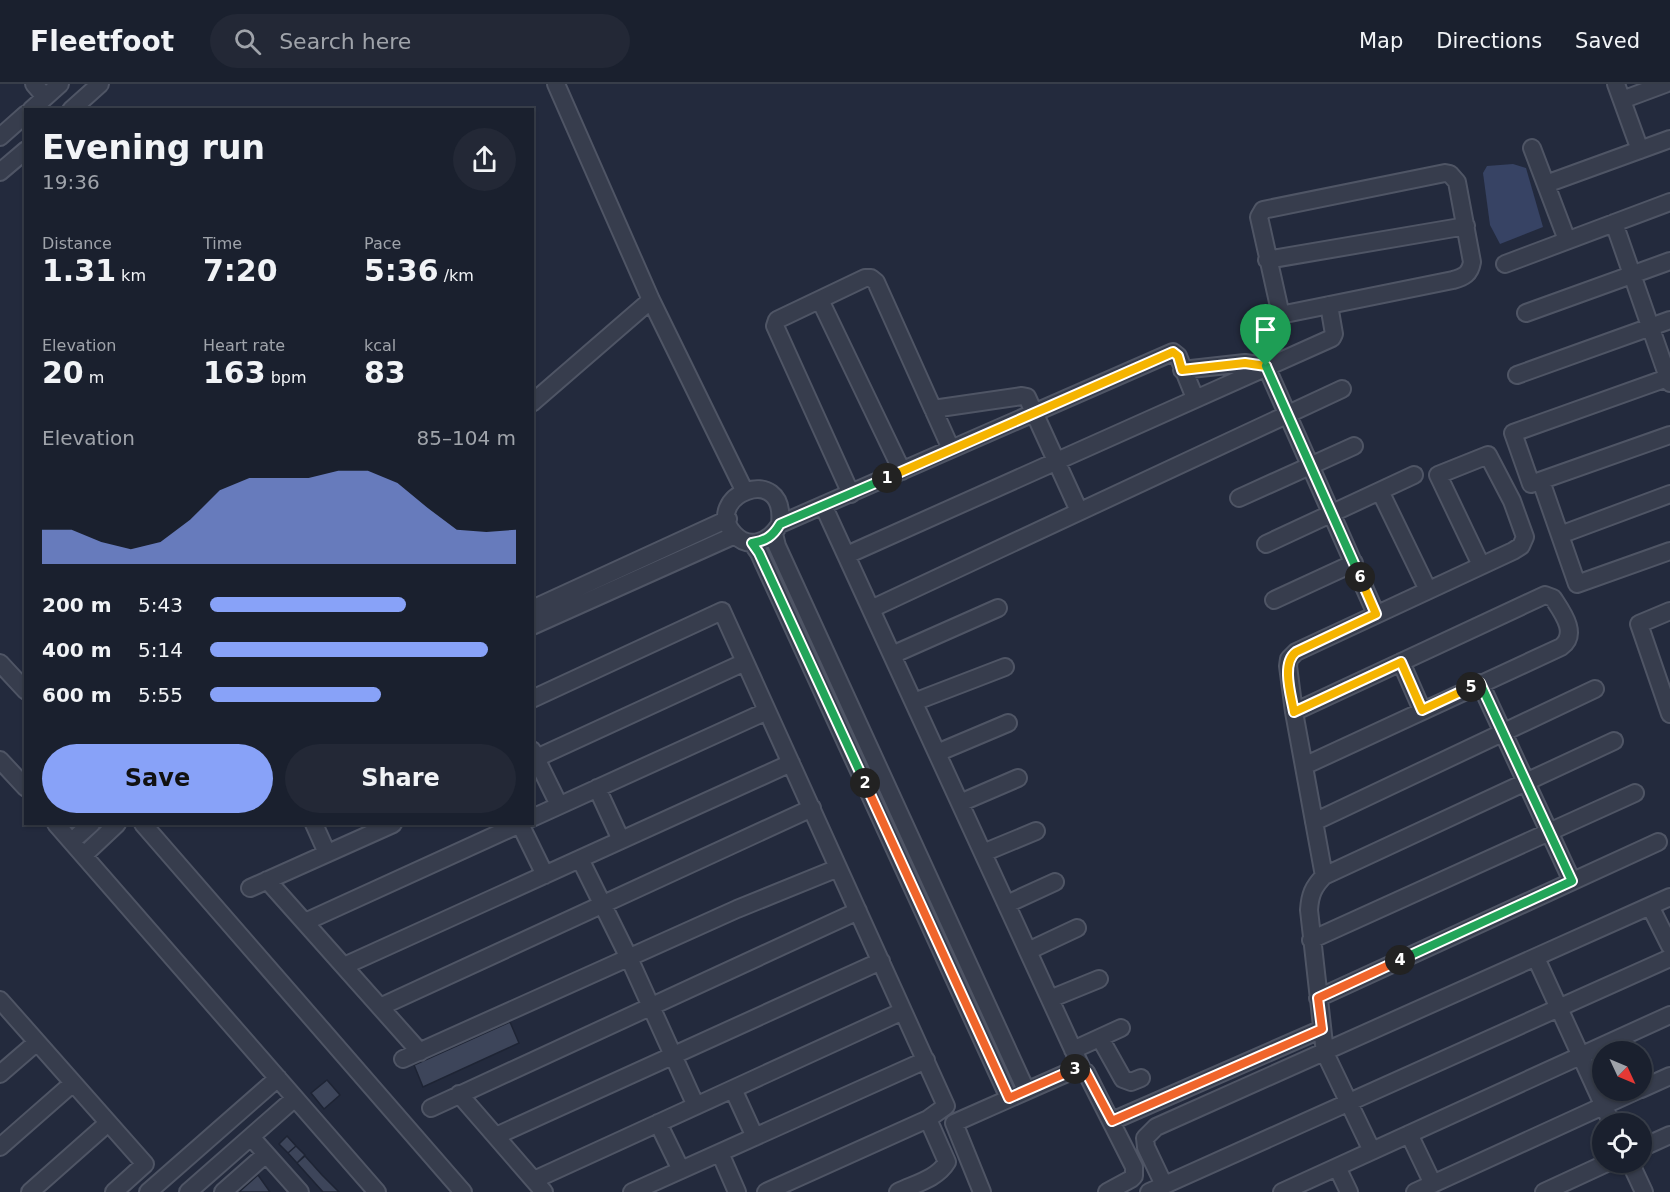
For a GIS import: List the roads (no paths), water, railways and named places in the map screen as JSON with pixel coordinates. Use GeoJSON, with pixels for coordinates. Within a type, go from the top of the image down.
{"type":"FeatureCollection","features":[{"type":"Feature","properties":{"kind":"street"},"geometry":{"type":"LineString","coordinates":[[34,84],[45,97]]}},
{"type":"Feature","properties":{"kind":"street"},"geometry":{"type":"LineString","coordinates":[[33,108],[60,84]]}},
{"type":"Feature","properties":{"kind":"street"},"geometry":{"type":"LineString","coordinates":[[73,108],[100,84]]}},
{"type":"Feature","properties":{"kind":"street"},"geometry":{"type":"LineString","coordinates":[[556,84],[651,300],[744,490]]}},
{"type":"Feature","properties":{"kind":"street"},"geometry":{"type":"LineString","coordinates":[[1640,150],[1619,92],[1665,84]]}},
{"type":"Feature","properties":{"kind":"street"},"geometry":{"type":"LineString","coordinates":[[0,137],[24,116]]}},
{"type":"Feature","properties":{"kind":"street"},"geometry":{"type":"LineString","coordinates":[[1546,184],[1670,139]]}},
{"type":"Feature","properties":{"kind":"street"},"geometry":{"type":"LineString","coordinates":[[1532,148],[1567,240]]}},
{"type":"Feature","properties":{"kind":"street"},"geometry":{"type":"LineString","coordinates":[[0,172],[24,152]]}},
{"type":"Feature","properties":{"kind":"street"},"geometry":{"type":"LineString","coordinates":[[1437,174],[1450,174],[1454,177],[1472,262],[1467,275],[1453,280],[1285,314],[1278,306],[1268,260],[1258,217],[1263,210],[1437,174]]}},
{"type":"Feature","properties":{"kind":"street"},"geometry":{"type":"LineString","coordinates":[[1505,264],[1670,202]]}},
{"type":"Feature","properties":{"kind":"street"},"geometry":{"type":"LineString","coordinates":[[1614,223],[1669,379],[1513,433],[1531,484],[1670,435]]}},
{"type":"Feature","properties":{"kind":"street"},"geometry":{"type":"LineString","coordinates":[[1268,260],[1466,226]]}},
{"type":"Feature","properties":{"kind":"street"},"geometry":{"type":"LineString","coordinates":[[1526,313],[1670,261]]}},
{"type":"Feature","properties":{"kind":"street"},"geometry":{"type":"LineString","coordinates":[[851,494],[775,326],[777,320],[865,278],[875,281],[951,449]]}},
{"type":"Feature","properties":{"kind":"street"},"geometry":{"type":"LineString","coordinates":[[534,401],[651,300]]}},
{"type":"Feature","properties":{"kind":"street"},"geometry":{"type":"LineString","coordinates":[[820,300],[902,471]]}},
{"type":"Feature","properties":{"kind":"street"},"geometry":{"type":"LineString","coordinates":[[847,555],[1332,338],[1334,334],[1329,305]]}},
{"type":"Feature","properties":{"kind":"street"},"geometry":{"type":"LineString","coordinates":[[1517,375],[1670,320]]}},
{"type":"Feature","properties":{"kind":"street"},"geometry":{"type":"LineString","coordinates":[[1026,1090],[782,556],[777,529],[782,512],[777,500],[768,492],[756,488],[744,490],[734,497],[728,508],[730,528],[735,535],[752,543],[764,541],[777,529],[824,505],[1173,352],[1178,356],[1195,398]]}},
{"type":"Feature","properties":{"kind":"street"},"geometry":{"type":"LineString","coordinates":[[1182,370],[1245,363],[1266,366]]}},
{"type":"Feature","properties":{"kind":"street"},"geometry":{"type":"LineString","coordinates":[[1266,366],[1376,614]]}},
{"type":"Feature","properties":{"kind":"street"},"geometry":{"type":"LineString","coordinates":[[871,609],[1342,389]]}},
{"type":"Feature","properties":{"kind":"street"},"geometry":{"type":"LineString","coordinates":[[933,409],[1022,396],[1029,398],[1078,511]]}},
{"type":"Feature","properties":{"kind":"street"},"geometry":{"type":"LineString","coordinates":[[1239,498],[1354,446]]}},
{"type":"Feature","properties":{"kind":"street"},"geometry":{"type":"LineString","coordinates":[[1324,876],[1294,712],[1288,666],[1290,657],[1296,652],[1517,549],[1525,537],[1512,501],[1488,454],[1438,475],[1481,565]]}},
{"type":"Feature","properties":{"kind":"street"},"geometry":{"type":"LineString","coordinates":[[1266,544],[1414,475]]}},
{"type":"Feature","properties":{"kind":"street"},"geometry":{"type":"LineString","coordinates":[[1541,481],[1577,584],[1670,551]]}},
{"type":"Feature","properties":{"kind":"street"},"geometry":{"type":"LineString","coordinates":[[1380,491],[1428,590]]}},
{"type":"Feature","properties":{"kind":"street"},"geometry":{"type":"LineString","coordinates":[[1560,535],[1670,494]]}},
{"type":"Feature","properties":{"kind":"street"},"geometry":{"type":"LineString","coordinates":[[824,505],[1073,1050],[1130,1156],[1134,1172],[1131,1179],[1126,1184],[1107,1192]]}},
{"type":"Feature","properties":{"kind":"street"},"geometry":{"type":"LineString","coordinates":[[534,608],[728,519]]}},
{"type":"Feature","properties":{"kind":"street"},"geometry":{"type":"LineString","coordinates":[[534,625],[735,535]]}},
{"type":"Feature","properties":{"kind":"street"},"geometry":{"type":"LineString","coordinates":[[752,543],[765,564],[1009,1098]]}},
{"type":"Feature","properties":{"kind":"street"},"geometry":{"type":"LineString","coordinates":[[1274,600],[1354,563]]}},
{"type":"Feature","properties":{"kind":"street"},"geometry":{"type":"LineString","coordinates":[[1294,712],[1536,598],[1548,595],[1553,598],[1566,620],[1569,637],[1565,644],[1304,766]]}},
{"type":"Feature","properties":{"kind":"street"},"geometry":{"type":"LineString","coordinates":[[892,655],[998,608]]}},
{"type":"Feature","properties":{"kind":"street"},"geometry":{"type":"LineString","coordinates":[[534,698],[722,611],[946,1106],[928,1119],[766,1192]]}},
{"type":"Feature","properties":{"kind":"street"},"geometry":{"type":"LineString","coordinates":[[1670,611],[1639,624],[1670,714]]}},
{"type":"Feature","properties":{"kind":"street"},"geometry":{"type":"LineString","coordinates":[[559,805],[534,756],[745,662]]}},
{"type":"Feature","properties":{"kind":"street"},"geometry":{"type":"LineString","coordinates":[[1401,662],[1422,710]]}},
{"type":"Feature","properties":{"kind":"street"},"geometry":{"type":"LineString","coordinates":[[0,663],[24,689]]}},
{"type":"Feature","properties":{"kind":"street"},"geometry":{"type":"LineString","coordinates":[[914,702],[1005,667]]}},
{"type":"Feature","properties":{"kind":"street"},"geometry":{"type":"LineString","coordinates":[[1480,683],[1572,881]]}},
{"type":"Feature","properties":{"kind":"street"},"geometry":{"type":"LineString","coordinates":[[1314,822],[1595,689]]}},
{"type":"Feature","properties":{"kind":"street"},"geometry":{"type":"LineString","coordinates":[[534,817],[767,711]]}},
{"type":"Feature","properties":{"kind":"street"},"geometry":{"type":"LineString","coordinates":[[937,753],[1008,723]]}},
{"type":"Feature","properties":{"kind":"street"},"geometry":{"type":"LineString","coordinates":[[1372,1151],[1325,1053],[1309,910],[1310,896],[1315,886],[1324,876],[1614,741]]}},
{"type":"Feature","properties":{"kind":"street"},"geometry":{"type":"LineString","coordinates":[[0,760],[24,787]]}},
{"type":"Feature","properties":{"kind":"street"},"geometry":{"type":"LineString","coordinates":[[344,966],[791,762]]}},
{"type":"Feature","properties":{"kind":"street"},"geometry":{"type":"LineString","coordinates":[[960,802],[1017,778]]}},
{"type":"Feature","properties":{"kind":"street"},"geometry":{"type":"LineString","coordinates":[[597,788],[621,840]]}},
{"type":"Feature","properties":{"kind":"street"},"geometry":{"type":"LineString","coordinates":[[1311,940],[1635,793]]}},
{"type":"Feature","properties":{"kind":"street"},"geometry":{"type":"LineString","coordinates":[[380,1006],[812,808]]}},
{"type":"Feature","properties":{"kind":"street"},"geometry":{"type":"LineString","coordinates":[[57,825],[377,1192]]}},
{"type":"Feature","properties":{"kind":"street"},"geometry":{"type":"LineString","coordinates":[[72,841],[91,825]]}},
{"type":"Feature","properties":{"kind":"street"},"geometry":{"type":"LineString","coordinates":[[84,855],[116,825]]}},
{"type":"Feature","properties":{"kind":"street"},"geometry":{"type":"LineString","coordinates":[[144,825],[463,1192]]}},
{"type":"Feature","properties":{"kind":"street"},"geometry":{"type":"LineString","coordinates":[[314,825],[327,853]]}},
{"type":"Feature","properties":{"kind":"street"},"geometry":{"type":"LineString","coordinates":[[250,888],[391,825]]}},
{"type":"Feature","properties":{"kind":"street"},"geometry":{"type":"LineString","coordinates":[[305,922],[518,825]]}},
{"type":"Feature","properties":{"kind":"street"},"geometry":{"type":"LineString","coordinates":[[520,825],[545,875]]}},
{"type":"Feature","properties":{"kind":"street"},"geometry":{"type":"LineString","coordinates":[[983,853],[1036,831]]}},
{"type":"Feature","properties":{"kind":"street"},"geometry":{"type":"LineString","coordinates":[[1318,998],[1658,842]]}},
{"type":"Feature","properties":{"kind":"street"},"geometry":{"type":"LineString","coordinates":[[580,859],[629,958],[696,1106]]}},
{"type":"Feature","properties":{"kind":"street"},"geometry":{"type":"LineString","coordinates":[[403,1059],[737,909],[838,868]]}},
{"type":"Feature","properties":{"kind":"street"},"geometry":{"type":"LineString","coordinates":[[267,880],[420,1052]]}},
{"type":"Feature","properties":{"kind":"street"},"geometry":{"type":"LineString","coordinates":[[1007,904],[1055,882]]}},
{"type":"Feature","properties":{"kind":"street"},"geometry":{"type":"LineString","coordinates":[[1670,897],[1149,1133],[1145,1138],[1146,1148],[1156,1189],[1670,958]]}},
{"type":"Feature","properties":{"kind":"street"},"geometry":{"type":"LineString","coordinates":[[1650,906],[1670,946]]}},
{"type":"Feature","properties":{"kind":"street"},"geometry":{"type":"LineString","coordinates":[[431,1108],[858,911]]}},
{"type":"Feature","properties":{"kind":"street"},"geometry":{"type":"LineString","coordinates":[[1028,951],[1077,928]]}},
{"type":"Feature","properties":{"kind":"street"},"geometry":{"type":"LineString","coordinates":[[1536,958],[1608,1113]]}},
{"type":"Feature","properties":{"kind":"street"},"geometry":{"type":"LineString","coordinates":[[496,1136],[881,961]]}},
{"type":"Feature","properties":{"kind":"street"},"geometry":{"type":"LineString","coordinates":[[1050,999],[1099,978]]}},
{"type":"Feature","properties":{"kind":"street"},"geometry":{"type":"LineString","coordinates":[[0,1001],[145,1164],[114,1192]]}},
{"type":"Feature","properties":{"kind":"street"},"geometry":{"type":"LineString","coordinates":[[459,1094],[539,1186],[658,1123],[903,1011]]}},
{"type":"Feature","properties":{"kind":"street"},"geometry":{"type":"LineString","coordinates":[[1282,1192],[1670,1015]]}},
{"type":"Feature","properties":{"kind":"street"},"geometry":{"type":"LineString","coordinates":[[1073,1050],[1121,1028]]}},
{"type":"Feature","properties":{"kind":"street"},"geometry":{"type":"LineString","coordinates":[[1112,1121],[1322,1029]]}},
{"type":"Feature","properties":{"kind":"street"},"geometry":{"type":"LineString","coordinates":[[1100,1038],[1123,1080],[1129,1082],[1141,1078]]}},
{"type":"Feature","properties":{"kind":"street"},"geometry":{"type":"LineString","coordinates":[[0,1074],[36,1042]]}},
{"type":"Feature","properties":{"kind":"street"},"geometry":{"type":"LineString","coordinates":[[632,1192],[926,1060]]}},
{"type":"Feature","properties":{"kind":"street"},"geometry":{"type":"LineString","coordinates":[[976,1190],[954,1123],[1026,1090],[1076,1069],[1082,1069]]}},
{"type":"Feature","properties":{"kind":"street"},"geometry":{"type":"LineString","coordinates":[[1652,1084],[1670,1076]]}},
{"type":"Feature","properties":{"kind":"street"},"geometry":{"type":"LineString","coordinates":[[148,1192],[278,1078]]}},
{"type":"Feature","properties":{"kind":"street"},"geometry":{"type":"LineString","coordinates":[[0,1147],[73,1083]]}},
{"type":"Feature","properties":{"kind":"street"},"geometry":{"type":"LineString","coordinates":[[733,1089],[755,1137]]}},
{"type":"Feature","properties":{"kind":"street"},"geometry":{"type":"LineString","coordinates":[[188,1192],[295,1098]]}},
{"type":"Feature","properties":{"kind":"street"},"geometry":{"type":"LineString","coordinates":[[1415,1192],[1616,1101]]}},
{"type":"Feature","properties":{"kind":"street"},"geometry":{"type":"LineString","coordinates":[[898,1192],[933,1176],[942,1170],[947,1162],[928,1119]]}},
{"type":"Feature","properties":{"kind":"street"},"geometry":{"type":"LineString","coordinates":[[30,1192],[108,1123]]}},
{"type":"Feature","properties":{"kind":"street"},"geometry":{"type":"LineString","coordinates":[[658,1123],[681,1170]]}},
{"type":"Feature","properties":{"kind":"street"},"geometry":{"type":"LineString","coordinates":[[1409,1134],[1433,1184]]}},
{"type":"Feature","properties":{"kind":"street"},"geometry":{"type":"LineString","coordinates":[[1652,1143],[1670,1135]]}},
{"type":"Feature","properties":{"kind":"street"},"geometry":{"type":"LineString","coordinates":[[251,1137],[300,1192]]}},
{"type":"Feature","properties":{"kind":"street"},"geometry":{"type":"LineString","coordinates":[[720,1153],[737,1192]]}},
{"type":"Feature","properties":{"kind":"street"},"geometry":{"type":"LineString","coordinates":[[223,1192],[266,1154]]}},
{"type":"Feature","properties":{"kind":"street"},"geometry":{"type":"LineString","coordinates":[[1337,1167],[1349,1192]]}},
{"type":"Feature","properties":{"kind":"street"},"geometry":{"type":"LineString","coordinates":[[1544,1192],[1592,1170]]}},
{"type":"Feature","properties":{"kind":"street"},"geometry":{"type":"LineString","coordinates":[[1635,1173],[1644,1192]]}},
{"type":"Feature","properties":{"kind":"water"},"geometry":{"type":"Polygon","coordinates":[[[1513,164],[1526,168],[1543,227],[1500,244],[1490,225],[1483,173],[1487,166],[1513,164]]]}}]}
